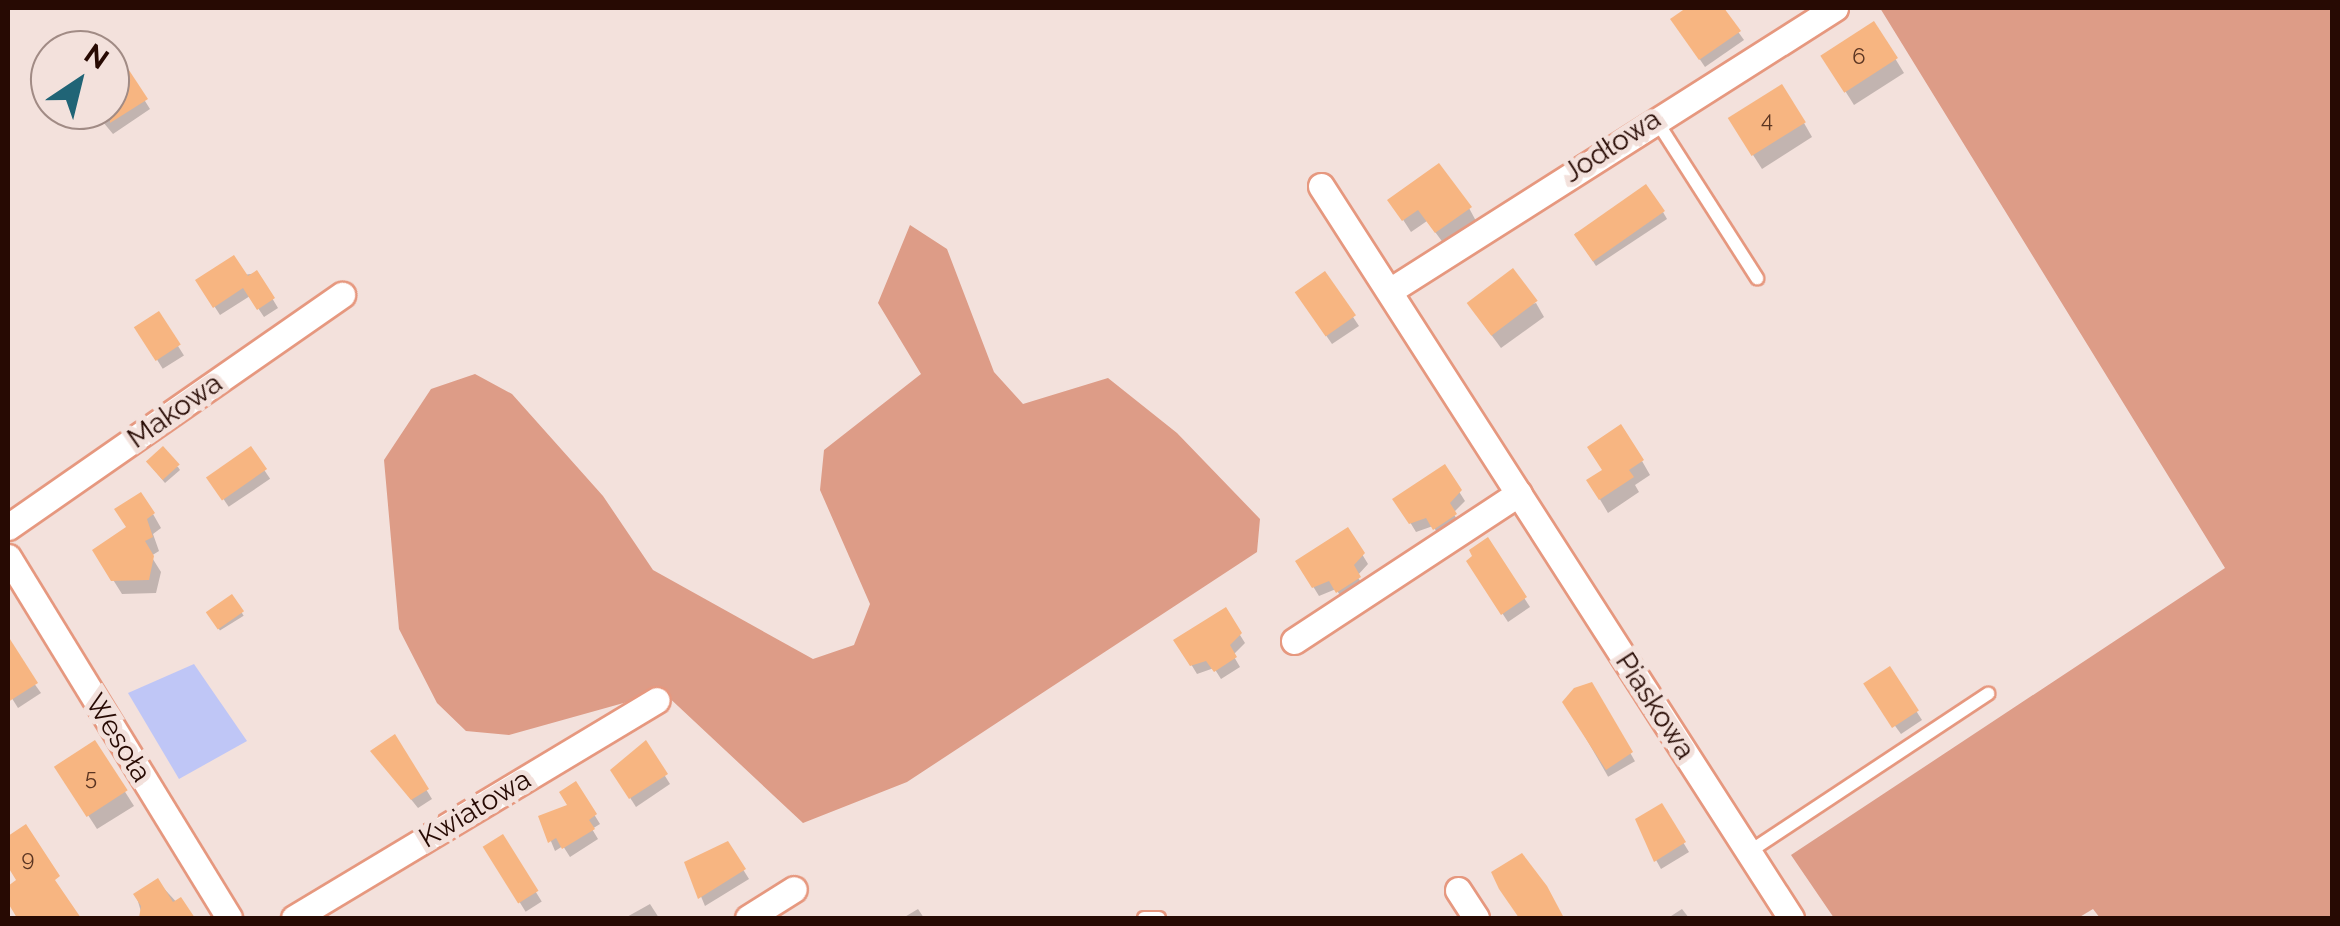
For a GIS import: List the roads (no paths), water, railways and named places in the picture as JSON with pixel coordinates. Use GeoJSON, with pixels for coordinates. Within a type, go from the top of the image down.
{"type":"FeatureCollection","features":[{"type":"Feature","properties":{"kind":"street","name":"Jodłowa"},"geometry":{"type":"LineString","coordinates":[[1391,290],[1655,118],[1835,8]]}},
{"type":"Feature","properties":{"kind":"street","name":"Piaskowa"},"geometry":{"type":"LineString","coordinates":[[1321,186],[1791,918]]}},
{"type":"Feature","properties":{"kind":"street","name":"Makowa"},"geometry":{"type":"LineString","coordinates":[[8,527],[342,294]]}},
{"type":"Feature","properties":{"kind":"street"},"geometry":{"type":"LineString","coordinates":[[1294,641],[1519,493]]}},
{"type":"Feature","properties":{"kind":"street","name":"Wesoła"},"geometry":{"type":"LineString","coordinates":[[8,557],[229,918]]}},
{"type":"Feature","properties":{"kind":"street","name":"Kwiatowa"},"geometry":{"type":"LineString","coordinates":[[294,918],[657,700]]}},
{"type":"Feature","properties":{"kind":"street"},"geometry":{"type":"LineString","coordinates":[[748,918],[794,889]]}},
{"type":"Feature","properties":{"kind":"street"},"geometry":{"type":"LineString","coordinates":[[1458,890],[1476,918]]}},
{"type":"Feature","properties":{"kind":"lane"},"geometry":{"type":"LineString","coordinates":[[1655,118],[1757,278]]}},
{"type":"Feature","properties":{"kind":"lane"},"geometry":{"type":"LineString","coordinates":[[1749,852],[1988,694]]}},
{"type":"Feature","properties":{"kind":"lane"},"geometry":{"type":"LineString","coordinates":[[1144,918],[1159,918]]}},
{"type":"Feature","properties":{"kind":"water"},"geometry":{"type":"Polygon","coordinates":[[[194,664],[247,741],[179,779],[128,693],[194,664]]]}}]}
